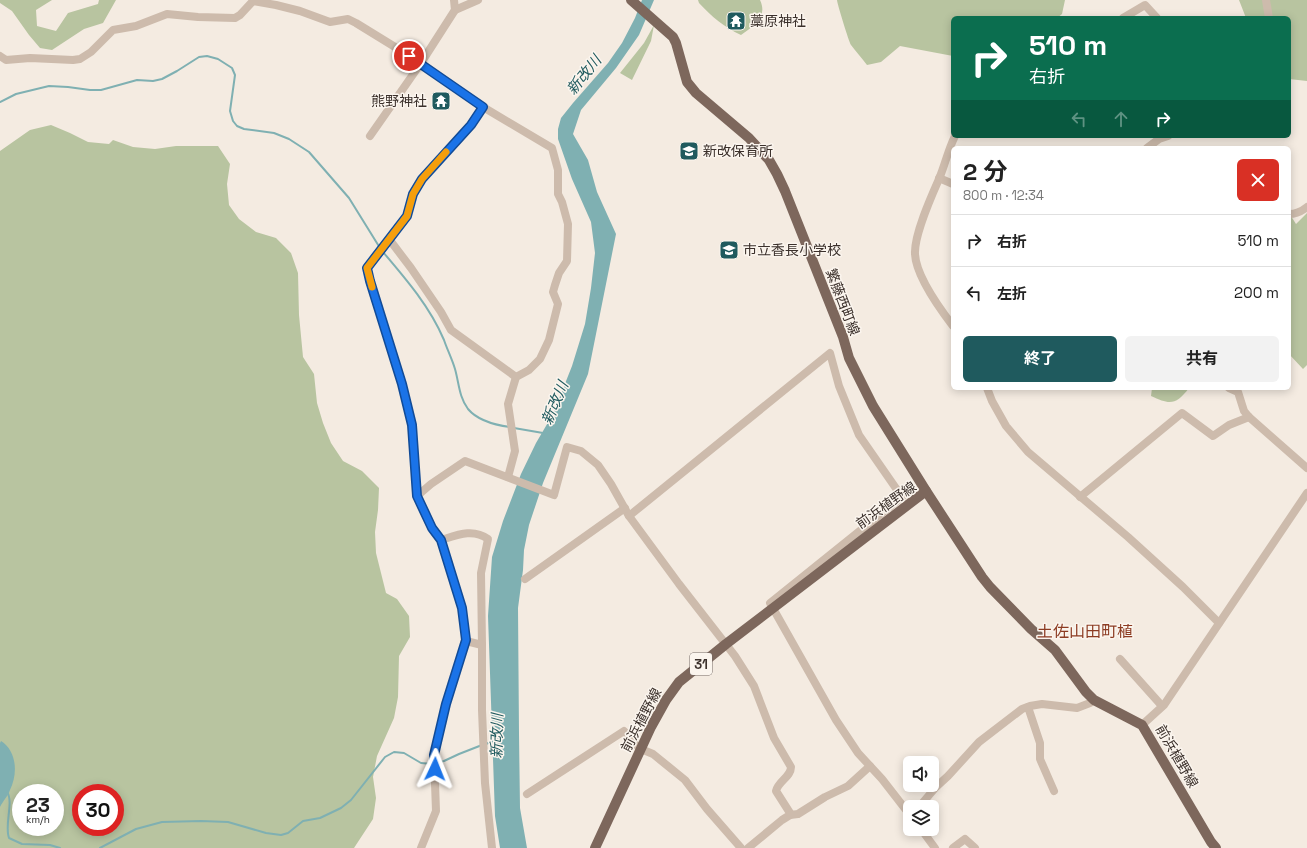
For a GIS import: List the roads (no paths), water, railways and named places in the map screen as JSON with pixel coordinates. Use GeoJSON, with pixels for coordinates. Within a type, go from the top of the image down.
{"type":"FeatureCollection","features":[{"type":"Feature","properties":{"kind":"main road","name":"繁藤西町線"},"geometry":{"type":"LineString","coordinates":[[632,1],[673,38],[676,43],[687,82],[696,93],[749,138],[769,160],[777,174],[844,338],[849,358],[873,406],[926,491]]}},
{"type":"Feature","properties":{"kind":"main road","name":"前浜植野線"},"geometry":{"type":"LineString","coordinates":[[596,848],[641,749],[666,700],[679,682],[726,644],[926,491],[971,561],[990,587],[1031,630],[1055,650],[1086,692],[1094,700],[1142,725],[1216,848]]}},
{"type":"Feature","properties":{"kind":"street"},"geometry":{"type":"LineString","coordinates":[[454,0],[455,10]]}},
{"type":"Feature","properties":{"kind":"street"},"geometry":{"type":"LineString","coordinates":[[370,136],[421,64],[455,10],[478,0]]}},
{"type":"Feature","properties":{"kind":"street"},"geometry":{"type":"LineString","coordinates":[[1266,0],[1269,16]]}},
{"type":"Feature","properties":{"kind":"street"},"geometry":{"type":"LineString","coordinates":[[2,60],[30,58],[80,59],[91,52],[113,30],[136,26],[167,14],[235,18],[240,15],[253,1],[300,11],[330,22],[348,19],[421,64],[483,107],[552,148],[558,170],[558,194],[562,202],[568,224],[567,261],[559,273],[553,292],[558,304],[549,340],[540,359],[530,370],[516,377],[508,404],[515,451],[508,477]]}},
{"type":"Feature","properties":{"kind":"street"},"geometry":{"type":"LineString","coordinates":[[1126,16],[1145,5],[1155,16]]}},
{"type":"Feature","properties":{"kind":"street"},"geometry":{"type":"LineString","coordinates":[[421,848],[436,811],[434,755],[446,704],[466,640],[462,608],[441,540],[432,528],[417,496],[412,425],[402,384],[367,268],[407,216],[413,194],[422,179],[471,125],[483,107]]}},
{"type":"Feature","properties":{"kind":"street"},"geometry":{"type":"LineString","coordinates":[[1150,146],[1162,138]]}},
{"type":"Feature","properties":{"kind":"street"},"geometry":{"type":"LineString","coordinates":[[951,146],[915,244],[915,256],[919,270],[928,289],[951,323]]}},
{"type":"Feature","properties":{"kind":"street"},"geometry":{"type":"LineString","coordinates":[[939,178],[951,183]]}},
{"type":"Feature","properties":{"kind":"street"},"geometry":{"type":"LineString","coordinates":[[1291,214],[1307,207]]}},
{"type":"Feature","properties":{"kind":"street"},"geometry":{"type":"LineString","coordinates":[[389,239],[441,312],[450,330],[516,377]]}},
{"type":"Feature","properties":{"kind":"street"},"geometry":{"type":"LineString","coordinates":[[629,516],[830,353],[839,386],[859,435],[902,497],[770,603],[836,720],[858,753],[882,779],[903,806]]}},
{"type":"Feature","properties":{"kind":"street"},"geometry":{"type":"LineString","coordinates":[[988,390],[1006,426],[1028,452],[1098,511],[1182,587],[1219,623]]}},
{"type":"Feature","properties":{"kind":"street"},"geometry":{"type":"LineString","coordinates":[[1234,390],[1238,392],[1244,411],[1249,417],[1307,468]]}},
{"type":"Feature","properties":{"kind":"street"},"geometry":{"type":"LineString","coordinates":[[1080,497],[1182,413],[1213,436],[1229,425],[1249,417]]}},
{"type":"Feature","properties":{"kind":"street"},"geometry":{"type":"LineString","coordinates":[[417,496],[431,484],[465,461],[554,495],[567,447],[581,451],[598,465],[611,484],[629,516],[679,584],[726,644],[754,686],[774,738],[791,767],[791,771],[777,786],[776,791],[790,815]]}},
{"type":"Feature","properties":{"kind":"street"},"geometry":{"type":"LineString","coordinates":[[1142,725],[1164,705],[1307,493]]}},
{"type":"Feature","properties":{"kind":"street"},"geometry":{"type":"LineString","coordinates":[[525,579],[625,508]]}},
{"type":"Feature","properties":{"kind":"street"},"geometry":{"type":"LineString","coordinates":[[441,540],[465,532],[482,534],[488,539],[481,573],[482,710],[485,783],[492,848]]}},
{"type":"Feature","properties":{"kind":"street"},"geometry":{"type":"LineString","coordinates":[[466,640],[482,645]]}},
{"type":"Feature","properties":{"kind":"street"},"geometry":{"type":"LineString","coordinates":[[1120,659],[1162,706]]}},
{"type":"Feature","properties":{"kind":"street"},"geometry":{"type":"LineString","coordinates":[[926,800],[979,742],[1022,709],[1042,704],[1077,708],[1094,700]]}},
{"type":"Feature","properties":{"kind":"street"},"geometry":{"type":"LineString","coordinates":[[1028,707],[1040,743],[1040,759],[1054,792]]}},
{"type":"Feature","properties":{"kind":"street"},"geometry":{"type":"LineString","coordinates":[[527,794],[624,731],[641,749],[653,754],[680,774],[707,809],[741,848]]}},
{"type":"Feature","properties":{"kind":"street"},"geometry":{"type":"LineString","coordinates":[[748,848],[782,820],[790,815],[798,814],[825,797],[852,783],[870,766]]}},
{"type":"Feature","properties":{"kind":"street"},"geometry":{"type":"LineString","coordinates":[[926,836],[935,848]]}},
{"type":"Feature","properties":{"kind":"street"},"geometry":{"type":"LineString","coordinates":[[953,848],[965,839],[975,848]]}},
{"type":"Feature","properties":{"kind":"water","name":"新改川"},"geometry":{"type":"Polygon","coordinates":[[[642,0],[654,0],[639,35],[616,68],[581,110],[573,134],[588,160],[597,192],[616,234],[588,374],[543,483],[529,525],[524,550],[518,608],[519,734],[520,808],[527,848],[500,848],[495,816],[488,616],[492,557],[503,521],[521,474],[536,443],[553,414],[572,366],[585,324],[595,253],[591,222],[572,179],[558,139],[558,129],[561,118],[608,63],[622,43],[635,18],[642,0]]]}},
{"type":"Feature","properties":{"kind":"water"},"geometry":{"type":"Polygon","coordinates":[[[1,741],[10,751],[13,757],[15,770],[13,784],[0,807],[1,741]]]}},
{"type":"Feature","properties":{"kind":"waterway"},"geometry":{"type":"LineString","coordinates":[[0,102],[16,94],[49,86],[101,90],[137,80],[153,81],[162,79],[199,57],[207,56],[218,59],[232,68],[235,75],[230,111],[233,121],[237,126],[244,129],[274,133],[289,139],[309,152],[349,198],[380,248]]}},
{"type":"Feature","properties":{"kind":"waterway"},"geometry":{"type":"LineString","coordinates":[[383,252],[417,294],[432,316],[454,365],[463,400],[468,409],[477,417],[493,424],[510,427]]}},
{"type":"Feature","properties":{"kind":"waterway"},"geometry":{"type":"LineString","coordinates":[[514,428],[543,433]]}},
{"type":"Feature","properties":{"kind":"waterway","name":"新改川"},"geometry":{"type":"LineString","coordinates":[[486,744],[495,740]]}},
{"type":"Feature","properties":{"kind":"waterway","name":"新改川"},"geometry":{"type":"LineString","coordinates":[[436,763],[482,745]]}},
{"type":"Feature","properties":{"kind":"waterway"},"geometry":{"type":"LineString","coordinates":[[100,848],[136,829],[162,822],[228,822],[266,833],[281,835],[288,833],[303,821],[320,818],[341,808],[351,800],[385,757],[394,752],[404,753],[421,763],[432,764]]}},
{"type":"Feature","properties":{"kind":"waterway"},"geometry":{"type":"LineString","coordinates":[[7,792],[10,802],[8,827],[9,838],[22,844],[50,845],[60,848]]}},
{"type":"Feature","properties":{"kind":"place","name":"藁原神社"},"geometry":{"type":"Point","coordinates":[736,21]}},
{"type":"Feature","properties":{"kind":"place","name":"熊野神社"},"geometry":{"type":"Point","coordinates":[441,101]}},
{"type":"Feature","properties":{"kind":"place","name":"新改保育所"},"geometry":{"type":"Point","coordinates":[689,151]}},
{"type":"Feature","properties":{"kind":"place","name":"市立香長小学校"},"geometry":{"type":"Point","coordinates":[729,250]}},
{"type":"Feature","properties":{"kind":"district","name":"土佐山田町植"},"geometry":{"type":"Point","coordinates":[1085,631]}}]}
